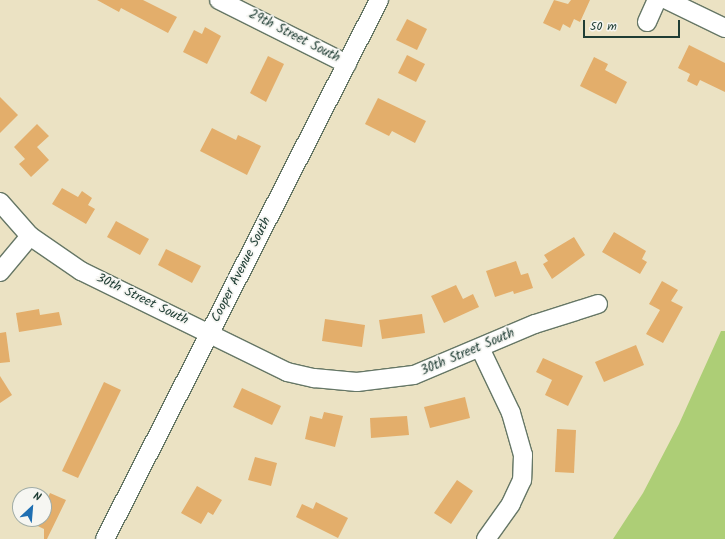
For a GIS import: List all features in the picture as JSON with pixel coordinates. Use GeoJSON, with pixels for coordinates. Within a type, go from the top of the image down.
{"type":"FeatureCollection","features":[{"type":"Feature","properties":{"kind":"street","name":"29th Street South"},"geometry":{"type":"LineString","coordinates":[[219,0],[346,64]]}},
{"type":"Feature","properties":{"kind":"street","name":"Cooper Avenue South"},"geometry":{"type":"LineString","coordinates":[[105,539],[379,0]]}},
{"type":"Feature","properties":{"kind":"street"},"geometry":{"type":"LineString","coordinates":[[647,22],[657,0]]}},
{"type":"Feature","properties":{"kind":"street"},"geometry":{"type":"LineString","coordinates":[[667,0],[725,28]]}},
{"type":"Feature","properties":{"kind":"street","name":"30th Street South"},"geometry":{"type":"LineString","coordinates":[[0,202],[30,236],[81,271],[287,372],[314,378],[357,382],[414,376],[535,324],[598,304]]}},
{"type":"Feature","properties":{"kind":"street"},"geometry":{"type":"LineString","coordinates":[[0,272],[30,236]]}},
{"type":"Feature","properties":{"kind":"street"},"geometry":{"type":"LineString","coordinates":[[480,348],[511,413],[523,455],[522,480],[511,504],[486,539]]}},
{"type":"Feature","properties":{"kind":"green space"},"geometry":{"type":"Polygon","coordinates":[[[721,331],[725,331],[725,539],[613,539],[643,493],[679,424],[721,331]]]}},
{"type":"Feature","properties":{"kind":"building"},"geometry":{"type":"Polygon","coordinates":[[[97,0],[143,0],[177,17],[168,33],[121,8],[119,12],[97,0]]]}},
{"type":"Feature","properties":{"kind":"building"},"geometry":{"type":"Polygon","coordinates":[[[554,0],[568,4],[571,0],[590,0],[580,22],[574,19],[570,28],[563,24],[560,31],[543,23],[554,0]]]}},
{"type":"Feature","properties":{"kind":"building"},"geometry":{"type":"Polygon","coordinates":[[[407,19],[427,29],[417,50],[396,40],[407,19]]]}},
{"type":"Feature","properties":{"kind":"building"},"geometry":{"type":"Polygon","coordinates":[[[205,27],[221,36],[207,64],[183,52],[194,30],[202,34],[205,27]]]}},
{"type":"Feature","properties":{"kind":"building"},"geometry":{"type":"Polygon","coordinates":[[[689,45],[725,63],[725,92],[700,80],[697,86],[687,81],[690,74],[678,68],[689,45]]]}},
{"type":"Feature","properties":{"kind":"building"},"geometry":{"type":"Polygon","coordinates":[[[407,55],[425,64],[416,82],[398,73],[407,55]]]}},
{"type":"Feature","properties":{"kind":"building"},"geometry":{"type":"Polygon","coordinates":[[[268,56],[284,64],[266,102],[250,93],[268,56]]]}},
{"type":"Feature","properties":{"kind":"building"},"geometry":{"type":"Polygon","coordinates":[[[594,57],[608,64],[605,70],[627,82],[616,104],[580,86],[594,57]]]}},
{"type":"Feature","properties":{"kind":"building"},"geometry":{"type":"Polygon","coordinates":[[[0,97],[18,115],[0,133],[0,97]]]}},
{"type":"Feature","properties":{"kind":"building"},"geometry":{"type":"Polygon","coordinates":[[[378,98],[426,121],[415,143],[392,131],[389,136],[365,124],[378,98]]]}},
{"type":"Feature","properties":{"kind":"building"},"geometry":{"type":"Polygon","coordinates":[[[37,124],[49,136],[37,147],[49,160],[31,177],[19,164],[25,159],[14,147],[37,124]]]}},
{"type":"Feature","properties":{"kind":"building"},"geometry":{"type":"Polygon","coordinates":[[[212,128],[236,140],[238,135],[261,146],[247,175],[200,151],[212,128]]]}},
{"type":"Feature","properties":{"kind":"building"},"geometry":{"type":"Polygon","coordinates":[[[62,188],[78,197],[82,191],[92,198],[88,205],[95,209],[86,224],[52,204],[62,188]]]}},
{"type":"Feature","properties":{"kind":"building"},"geometry":{"type":"Polygon","coordinates":[[[116,221],[149,239],[140,255],[107,237],[116,221]]]}},
{"type":"Feature","properties":{"kind":"building"},"geometry":{"type":"Polygon","coordinates":[[[614,232],[646,251],[642,259],[647,262],[640,274],[602,252],[614,232]]]}},
{"type":"Feature","properties":{"kind":"building"},"geometry":{"type":"Polygon","coordinates":[[[574,237],[585,255],[552,279],[543,264],[548,261],[544,255],[574,237]]]}},
{"type":"Feature","properties":{"kind":"building"},"geometry":{"type":"Polygon","coordinates":[[[166,249],[201,266],[192,283],[158,265],[166,249]]]}},
{"type":"Feature","properties":{"kind":"building"},"geometry":{"type":"Polygon","coordinates":[[[516,261],[521,275],[528,273],[533,288],[514,294],[513,291],[495,297],[486,271],[516,261]]]}},
{"type":"Feature","properties":{"kind":"building"},"geometry":{"type":"Polygon","coordinates":[[[662,281],[678,290],[671,301],[683,307],[663,343],[646,334],[660,310],[649,304],[662,281]]]}},
{"type":"Feature","properties":{"kind":"building"},"geometry":{"type":"Polygon","coordinates":[[[456,285],[463,299],[473,294],[479,307],[444,323],[431,296],[456,285]]]}},
{"type":"Feature","properties":{"kind":"building"},"geometry":{"type":"Polygon","coordinates":[[[39,309],[40,315],[59,312],[62,325],[19,332],[16,313],[39,309]]]}},
{"type":"Feature","properties":{"kind":"building"},"geometry":{"type":"Polygon","coordinates":[[[422,314],[425,333],[382,339],[379,320],[422,314]]]}},
{"type":"Feature","properties":{"kind":"building"},"geometry":{"type":"Polygon","coordinates":[[[325,319],[365,325],[362,347],[322,341],[325,319]]]}},
{"type":"Feature","properties":{"kind":"building"},"geometry":{"type":"Polygon","coordinates":[[[6,332],[10,362],[0,363],[0,333],[6,332]]]}},
{"type":"Feature","properties":{"kind":"building"},"geometry":{"type":"Polygon","coordinates":[[[636,345],[644,365],[604,382],[595,362],[636,345]]]}},
{"type":"Feature","properties":{"kind":"building"},"geometry":{"type":"Polygon","coordinates":[[[543,358],[583,376],[568,406],[545,395],[552,380],[536,372],[543,358]]]}},
{"type":"Feature","properties":{"kind":"building"},"geometry":{"type":"Polygon","coordinates":[[[0,376],[12,395],[0,403],[0,376]]]}},
{"type":"Feature","properties":{"kind":"building"},"geometry":{"type":"Polygon","coordinates":[[[104,382],[121,390],[78,478],[62,471],[104,382]]]}},
{"type":"Feature","properties":{"kind":"building"},"geometry":{"type":"Polygon","coordinates":[[[242,388],[281,406],[272,425],[233,407],[242,388]]]}},
{"type":"Feature","properties":{"kind":"building"},"geometry":{"type":"Polygon","coordinates":[[[465,397],[470,418],[430,428],[424,407],[465,397]]]}},
{"type":"Feature","properties":{"kind":"building"},"geometry":{"type":"Polygon","coordinates":[[[324,412],[343,416],[335,447],[305,439],[310,416],[322,419],[324,412]]]}},
{"type":"Feature","properties":{"kind":"building"},"geometry":{"type":"Polygon","coordinates":[[[407,416],[409,435],[371,438],[370,418],[407,416]]]}},
{"type":"Feature","properties":{"kind":"building"},"geometry":{"type":"Polygon","coordinates":[[[557,429],[576,430],[574,473],[555,472],[557,429]]]}},
{"type":"Feature","properties":{"kind":"building"},"geometry":{"type":"Polygon","coordinates":[[[255,457],[277,463],[271,486],[248,480],[255,457]]]}},
{"type":"Feature","properties":{"kind":"building"},"geometry":{"type":"Polygon","coordinates":[[[457,480],[473,491],[451,524],[434,513],[457,480]]]}},
{"type":"Feature","properties":{"kind":"building"},"geometry":{"type":"Polygon","coordinates":[[[197,486],[222,500],[213,515],[208,512],[201,524],[181,513],[197,486]]]}},
{"type":"Feature","properties":{"kind":"building"},"geometry":{"type":"Polygon","coordinates":[[[52,494],[66,500],[47,539],[44,539],[44,529],[40,527],[52,527],[52,494]]]}},
{"type":"Feature","properties":{"kind":"building"},"geometry":{"type":"Polygon","coordinates":[[[316,502],[348,518],[338,538],[296,517],[302,504],[313,509],[316,502]]]}}]}
